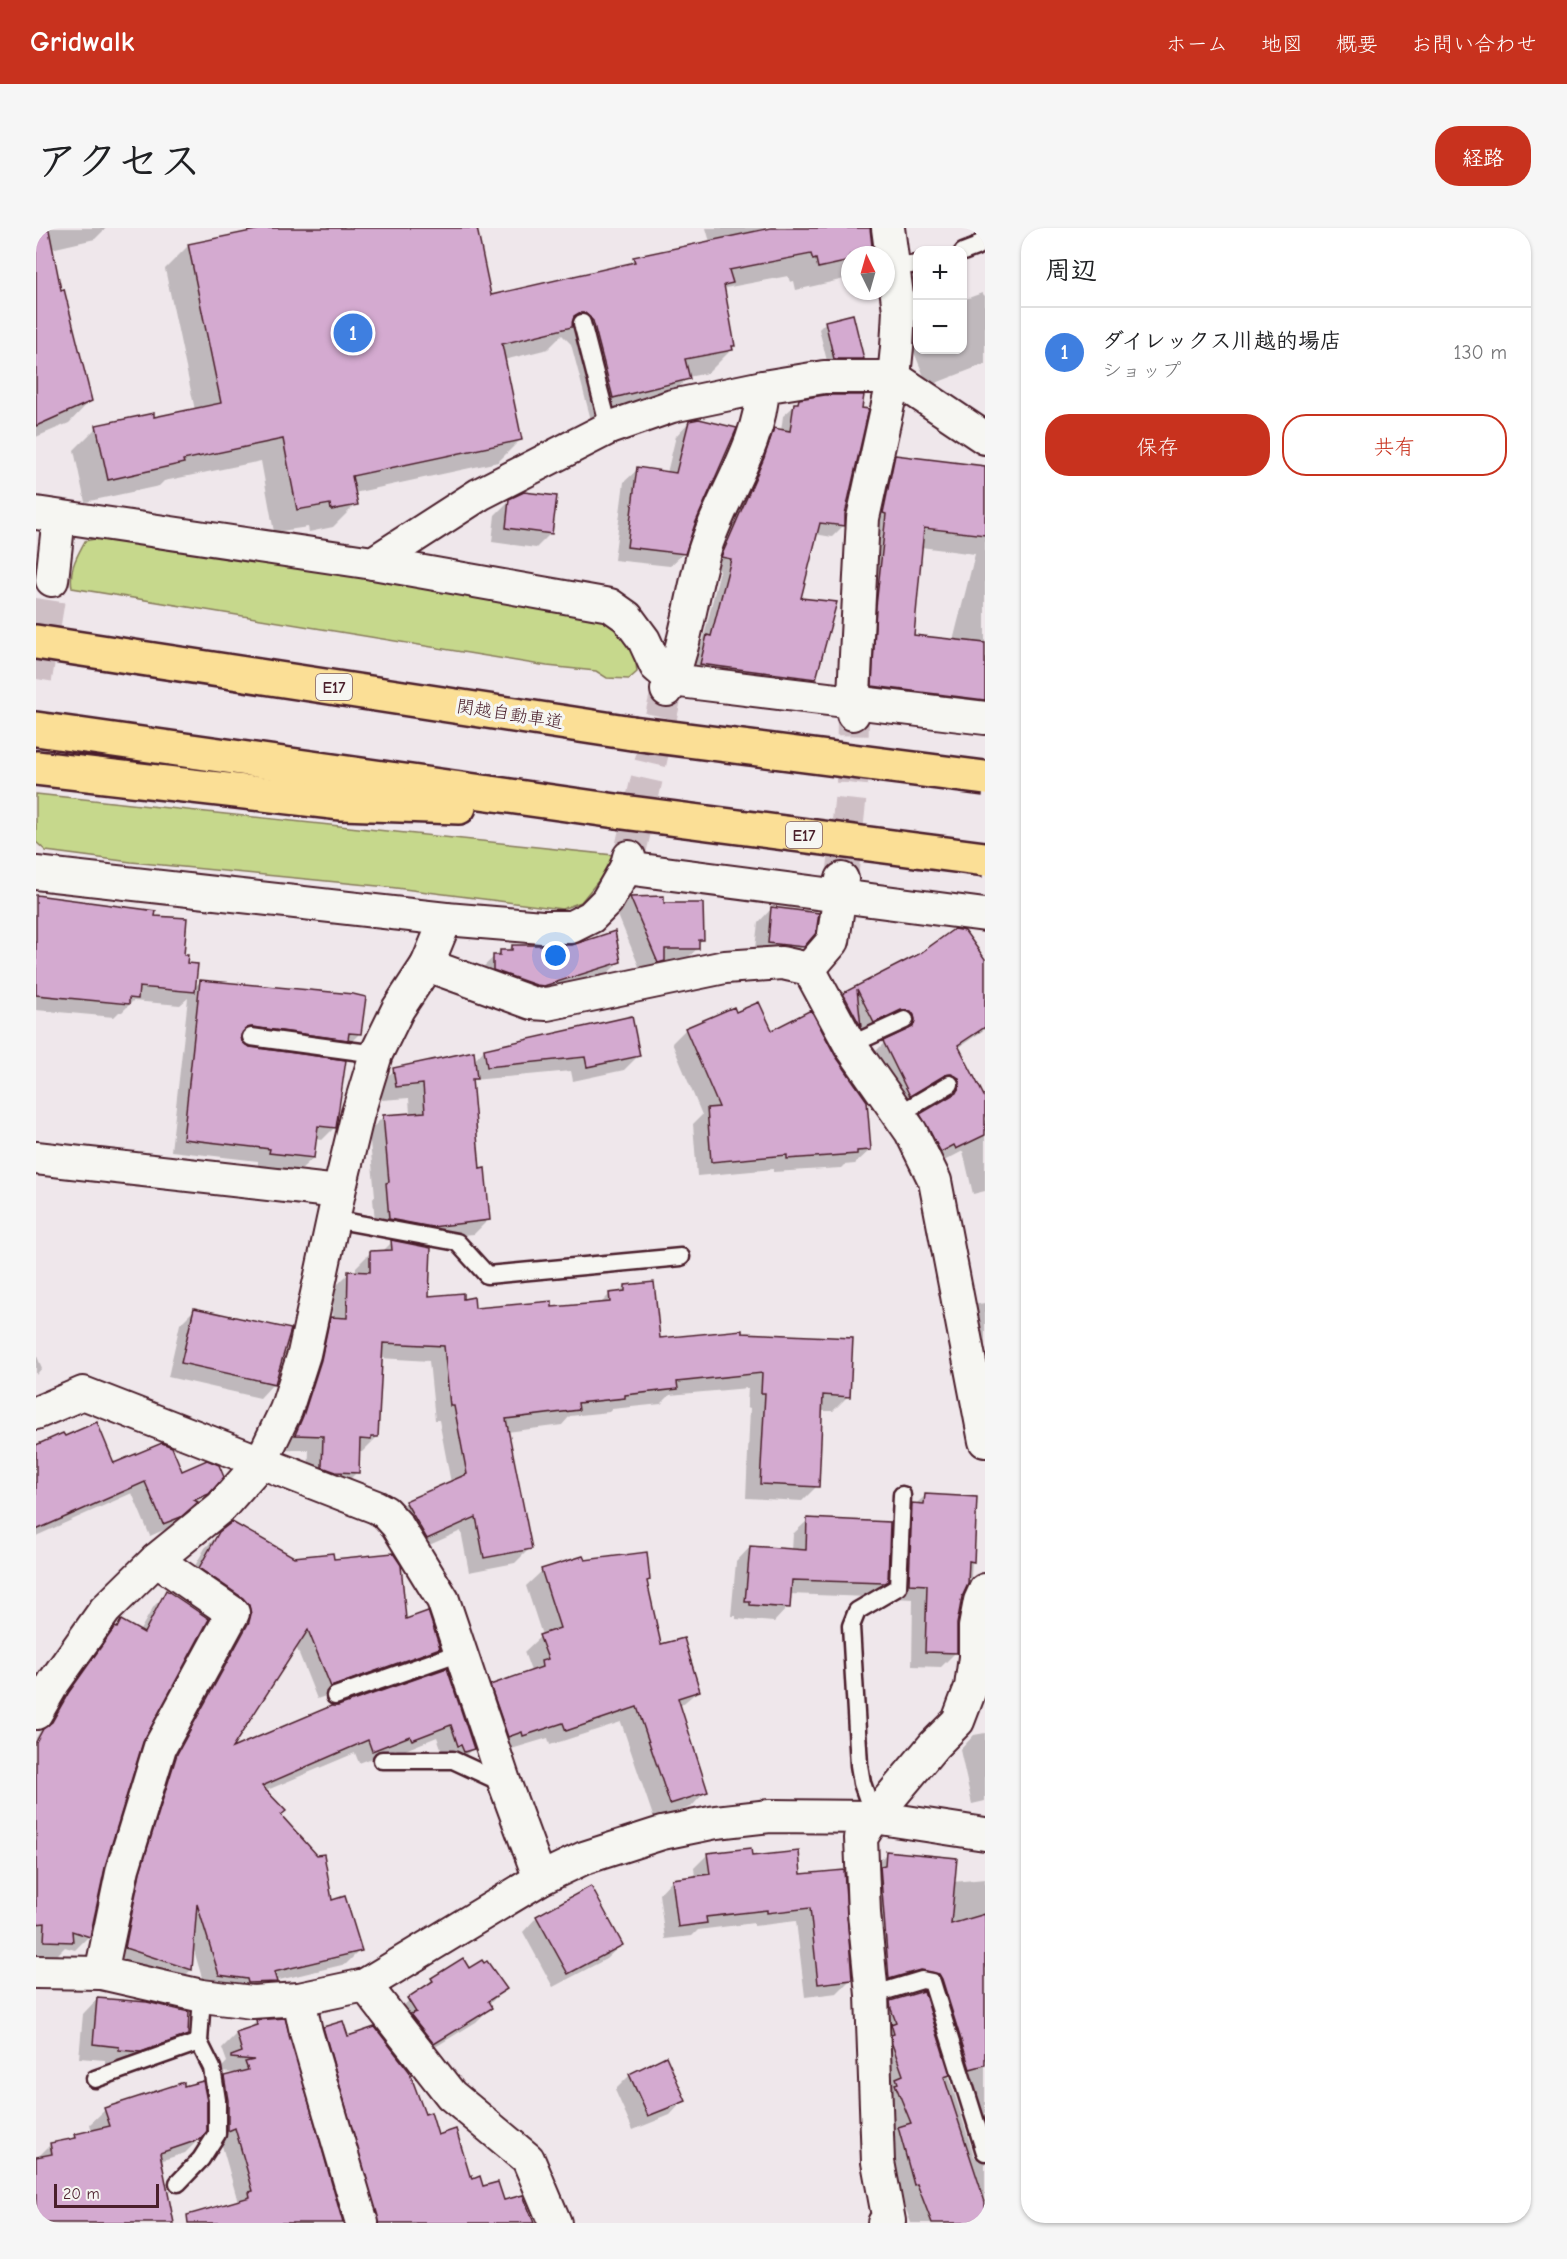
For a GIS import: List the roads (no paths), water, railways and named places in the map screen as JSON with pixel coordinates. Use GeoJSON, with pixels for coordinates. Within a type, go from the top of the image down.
{"type":"FeatureCollection","features":[{"type":"Feature","properties":{"kind":"highway","name":"関越自動車道"},"geometry":{"type":"LineString","coordinates":[[36,642],[632,733],[985,778]]}},
{"type":"Feature","properties":{"kind":"highway","name":"E17"},"geometry":{"type":"LineString","coordinates":[[36,729],[623,812],[985,858]]}},
{"type":"Feature","properties":{"kind":"highway"},"geometry":{"type":"LineString","coordinates":[[36,768],[341,803],[623,812]]}},
{"type":"Feature","properties":{"kind":"street"},"geometry":{"type":"LineString","coordinates":[[853,707],[863,518],[894,377],[899,310],[906,265],[888,228]]}},
{"type":"Feature","properties":{"kind":"street"},"geometry":{"type":"LineString","coordinates":[[373,562],[480,494],[609,428],[672,406],[763,387],[824,377],[894,377],[985,438]]}},
{"type":"Feature","properties":{"kind":"street"},"geometry":{"type":"LineString","coordinates":[[669,685],[705,550],[746,454],[762,408],[763,387]]}},
{"type":"Feature","properties":{"kind":"street"},"geometry":{"type":"LineString","coordinates":[[52,580],[48,515],[236,541],[373,562],[610,605],[627,617],[644,640],[656,666],[669,685],[853,707],[985,718]]}},
{"type":"Feature","properties":{"kind":"street"},"geometry":{"type":"LineString","coordinates":[[36,873],[446,920],[572,927],[591,917],[607,901],[628,862],[841,888],[985,915]]}},
{"type":"Feature","properties":{"kind":"street"},"geometry":{"type":"LineString","coordinates":[[809,969],[833,941],[841,888]]}},
{"type":"Feature","properties":{"kind":"street"},"geometry":{"type":"LineString","coordinates":[[36,1713],[54,1682],[105,1610],[156,1560],[221,1507],[261,1462],[286,1410],[304,1354],[358,1113],[376,1054],[398,1009],[428,965],[446,920]]}},
{"type":"Feature","properties":{"kind":"street"},"geometry":{"type":"LineString","coordinates":[[428,965],[532,1003],[547,1004],[725,967],[782,963],[809,969],[850,1045],[899,1114],[926,1159],[935,1181],[985,1441]]}},
{"type":"Feature","properties":{"kind":"street"},"geometry":{"type":"LineString","coordinates":[[36,1158],[336,1205]]}},
{"type":"Feature","properties":{"kind":"street"},"geometry":{"type":"LineString","coordinates":[[36,1413],[83,1393],[331,1488],[385,1512],[397,1525],[443,1600],[505,1784],[540,1879]]}},
{"type":"Feature","properties":{"kind":"street"},"geometry":{"type":"LineString","coordinates":[[101,1973],[123,1868],[160,1746],[233,1613],[156,1560]]}},
{"type":"Feature","properties":{"kind":"street"},"geometry":{"type":"LineString","coordinates":[[888,2222],[878,2162],[872,1995],[864,1913],[861,1838],[874,1817],[934,1745],[958,1721],[971,1687],[975,1657],[975,1627],[980,1601],[985,1590]]}},
{"type":"Feature","properties":{"kind":"street"},"geometry":{"type":"LineString","coordinates":[[36,1972],[101,1973],[202,1996],[252,2002],[299,1999],[365,1985],[540,1879],[584,1858],[629,1842],[716,1822],[771,1816],[874,1817],[985,1834]]}},
{"type":"Feature","properties":{"kind":"street"},"geometry":{"type":"LineString","coordinates":[[365,1985],[451,2095],[528,2159],[555,2223]]}},
{"type":"Feature","properties":{"kind":"street"},"geometry":{"type":"LineString","coordinates":[[299,1999],[306,2032],[362,2223]]}},
{"type":"Feature","properties":{"kind":"lane"},"geometry":{"type":"LineString","coordinates":[[967,250],[976,247],[985,239]]}},
{"type":"Feature","properties":{"kind":"lane"},"geometry":{"type":"LineString","coordinates":[[582,323],[609,428]]}},
{"type":"Feature","properties":{"kind":"lane"},"geometry":{"type":"LineString","coordinates":[[850,1045],[905,1020]]}},
{"type":"Feature","properties":{"kind":"lane"},"geometry":{"type":"LineString","coordinates":[[251,1037],[376,1054]]}},
{"type":"Feature","properties":{"kind":"lane"},"geometry":{"type":"LineString","coordinates":[[899,1114],[950,1084]]}},
{"type":"Feature","properties":{"kind":"lane"},"geometry":{"type":"LineString","coordinates":[[336,1205],[457,1242],[487,1275],[681,1257]]}},
{"type":"Feature","properties":{"kind":"lane"},"geometry":{"type":"LineString","coordinates":[[874,1817],[862,1784],[859,1765],[850,1626],[857,1611],[898,1587],[902,1495]]}},
{"type":"Feature","properties":{"kind":"lane"},"geometry":{"type":"LineString","coordinates":[[335,1696],[460,1652]]}},
{"type":"Feature","properties":{"kind":"lane"},"geometry":{"type":"LineString","coordinates":[[382,1760],[453,1760],[505,1784]]}},
{"type":"Feature","properties":{"kind":"lane"},"geometry":{"type":"LineString","coordinates":[[872,1995],[922,1980],[932,1982],[985,2152]]}},
{"type":"Feature","properties":{"kind":"lane"},"geometry":{"type":"LineString","coordinates":[[178,2183],[201,2159],[218,2134],[217,2100],[212,2068],[200,2042],[202,1996]]}},
{"type":"Feature","properties":{"kind":"lane"},"geometry":{"type":"LineString","coordinates":[[95,2079],[200,2042]]}},
{"type":"Feature","properties":{"kind":"tunnel"},"geometry":{"type":"LineString","coordinates":[[36,679],[52,580]]}},
{"type":"Feature","properties":{"kind":"tunnel"},"geometry":{"type":"LineString","coordinates":[[629,857],[667,690]]}},
{"type":"Feature","properties":{"kind":"tunnel"},"geometry":{"type":"LineString","coordinates":[[842,879],[852,783],[853,714]]}},
{"type":"Feature","properties":{"kind":"place","name":"ダイレックス川越的場店"},"geometry":{"type":"Point","coordinates":[353,333]}}]}
